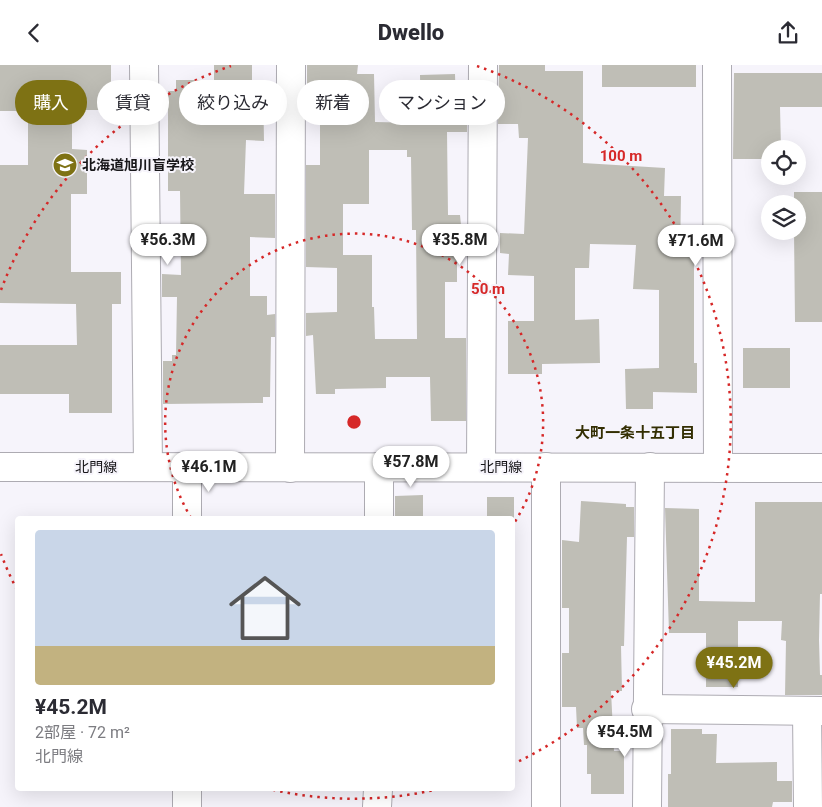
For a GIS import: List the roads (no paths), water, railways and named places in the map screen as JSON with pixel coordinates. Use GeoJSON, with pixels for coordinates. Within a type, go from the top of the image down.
{"type":"FeatureCollection","features":[{"type":"Feature","properties":{"kind":"street"},"geometry":{"type":"LineString","coordinates":[[144,65],[148,467]]}},
{"type":"Feature","properties":{"kind":"street"},"geometry":{"type":"LineString","coordinates":[[290,468],[291,65]]}},
{"type":"Feature","properties":{"kind":"street"},"geometry":{"type":"LineString","coordinates":[[481,467],[482,65]]}},
{"type":"Feature","properties":{"kind":"street"},"geometry":{"type":"LineString","coordinates":[[716,65],[718,469]]}},
{"type":"Feature","properties":{"kind":"street","name":"北門線"},"geometry":{"type":"LineString","coordinates":[[0,467],[822,468]]}},
{"type":"Feature","properties":{"kind":"street"},"geometry":{"type":"LineString","coordinates":[[187,467],[187,516]]}},
{"type":"Feature","properties":{"kind":"street"},"geometry":{"type":"LineString","coordinates":[[379,467],[379,516]]}},
{"type":"Feature","properties":{"kind":"street"},"geometry":{"type":"LineString","coordinates":[[546,467],[546,807]]}},
{"type":"Feature","properties":{"kind":"street"},"geometry":{"type":"LineString","coordinates":[[647,807],[646,709],[650,467]]}},
{"type":"Feature","properties":{"kind":"street"},"geometry":{"type":"LineString","coordinates":[[646,709],[815,711],[808,807]]}},
{"type":"Feature","properties":{"kind":"street"},"geometry":{"type":"LineString","coordinates":[[187,791],[187,807]]}},
{"type":"Feature","properties":{"kind":"street"},"geometry":{"type":"LineString","coordinates":[[378,791],[378,807]]}},
{"type":"Feature","properties":{"kind":"place","name":"北海道旭川盲学校"},"geometry":{"type":"Point","coordinates":[65,165]}},
{"type":"Feature","properties":{"kind":"district","name":"大町一条十五丁目"},"geometry":{"type":"Point","coordinates":[635,433]}}]}
